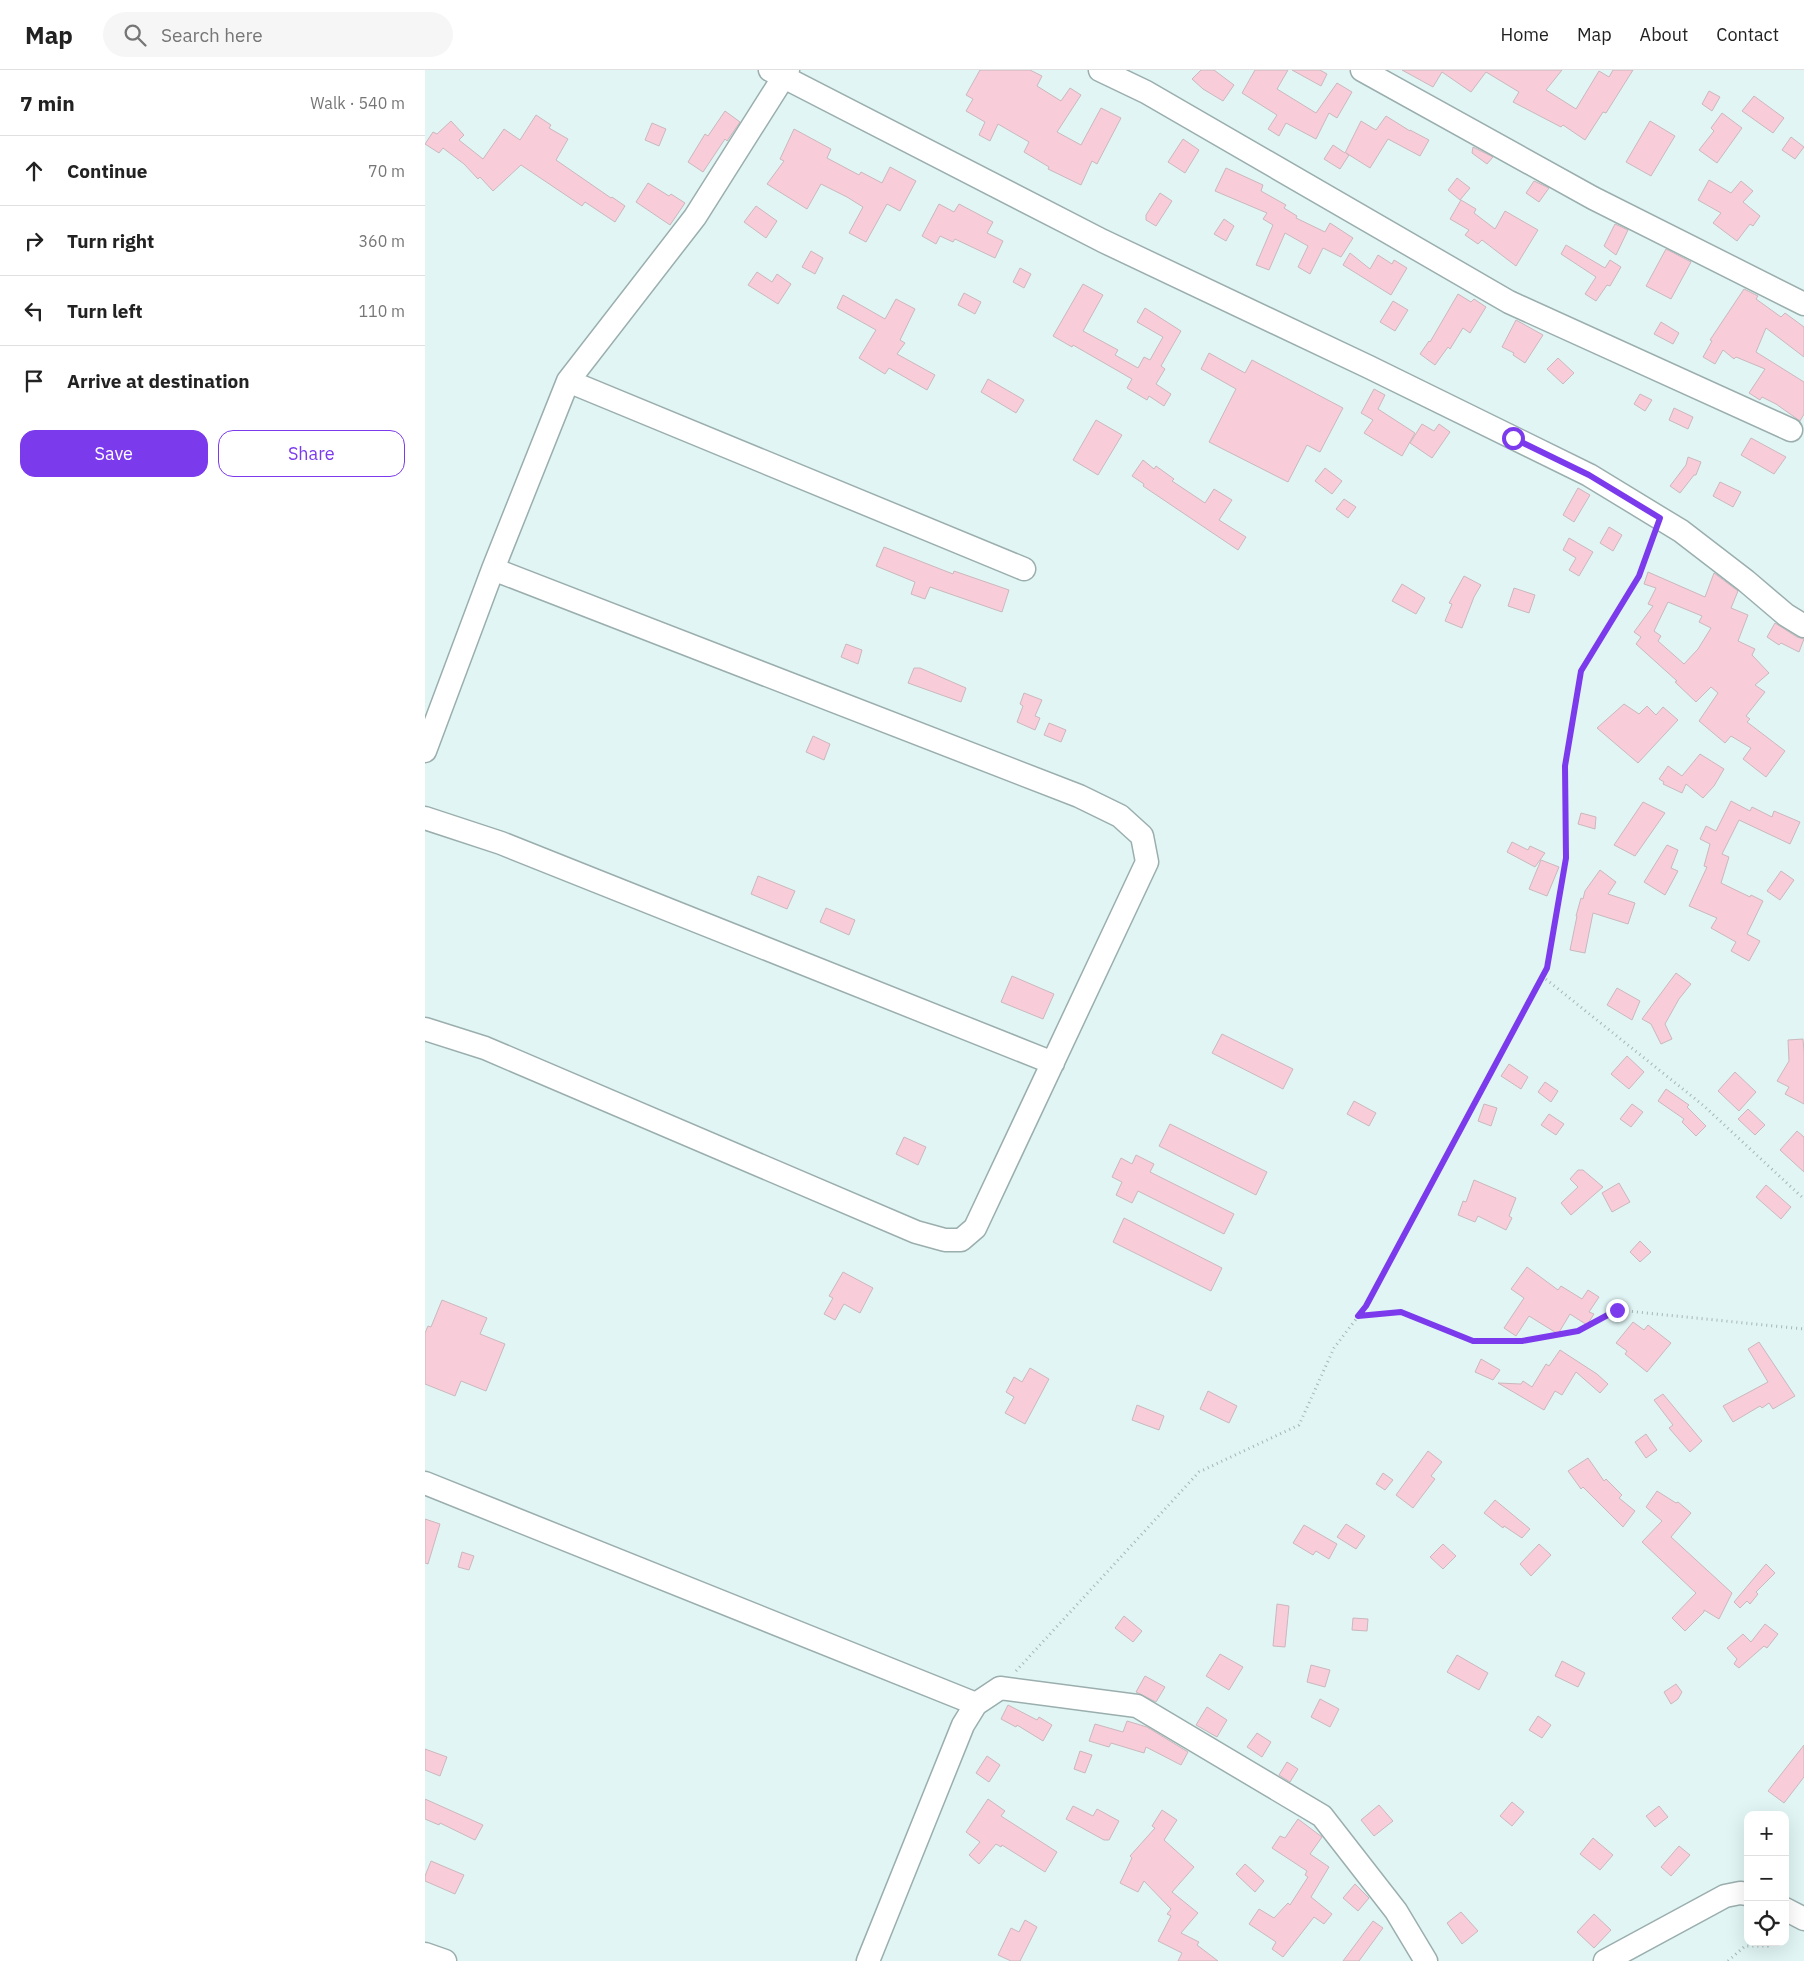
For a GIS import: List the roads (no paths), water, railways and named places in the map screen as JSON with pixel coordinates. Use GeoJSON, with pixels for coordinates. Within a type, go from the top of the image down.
{"type":"FeatureCollection","features":[{"type":"Feature","properties":{"kind":"street"},"geometry":{"type":"LineString","coordinates":[[1100,70],[1146,92],[1509,302],[1791,430]]}},
{"type":"Feature","properties":{"kind":"street"},"geometry":{"type":"LineString","coordinates":[[1362,70],[1593,198],[1804,304]]}},
{"type":"Feature","properties":{"kind":"street"},"geometry":{"type":"LineString","coordinates":[[425,751],[493,569],[568,381],[695,217],[781,72],[1103,241],[1553,456],[1615,490],[1681,531],[1746,581],[1786,615],[1804,626]]}},
{"type":"Feature","properties":{"kind":"street"},"geometry":{"type":"LineString","coordinates":[[568,381],[1024,568]]}},
{"type":"Feature","properties":{"kind":"street"},"geometry":{"type":"LineString","coordinates":[[425,1029],[485,1048],[916,1232],[945,1240],[961,1240],[975,1228],[1147,862],[1142,836],[1120,816],[1079,796],[493,569]]}},
{"type":"Feature","properties":{"kind":"street"},"geometry":{"type":"LineString","coordinates":[[425,818],[501,843],[1053,1063]]}},
{"type":"Feature","properties":{"kind":"street"},"geometry":{"type":"LineString","coordinates":[[425,1483],[976,1704]]}},
{"type":"Feature","properties":{"kind":"street"},"geometry":{"type":"LineString","coordinates":[[868,1961],[963,1725],[976,1704],[1000,1688],[1137,1706],[1321,1816],[1396,1911],[1426,1961]]}},
{"type":"Feature","properties":{"kind":"street"},"geometry":{"type":"LineString","coordinates":[[1605,1961],[1725,1896],[1744,1894]]}},
{"type":"Feature","properties":{"kind":"street"},"geometry":{"type":"LineString","coordinates":[[1789,1911],[1804,1920]]}},
{"type":"Feature","properties":{"kind":"street"},"geometry":{"type":"LineString","coordinates":[[425,1954],[445,1961]]}}]}
